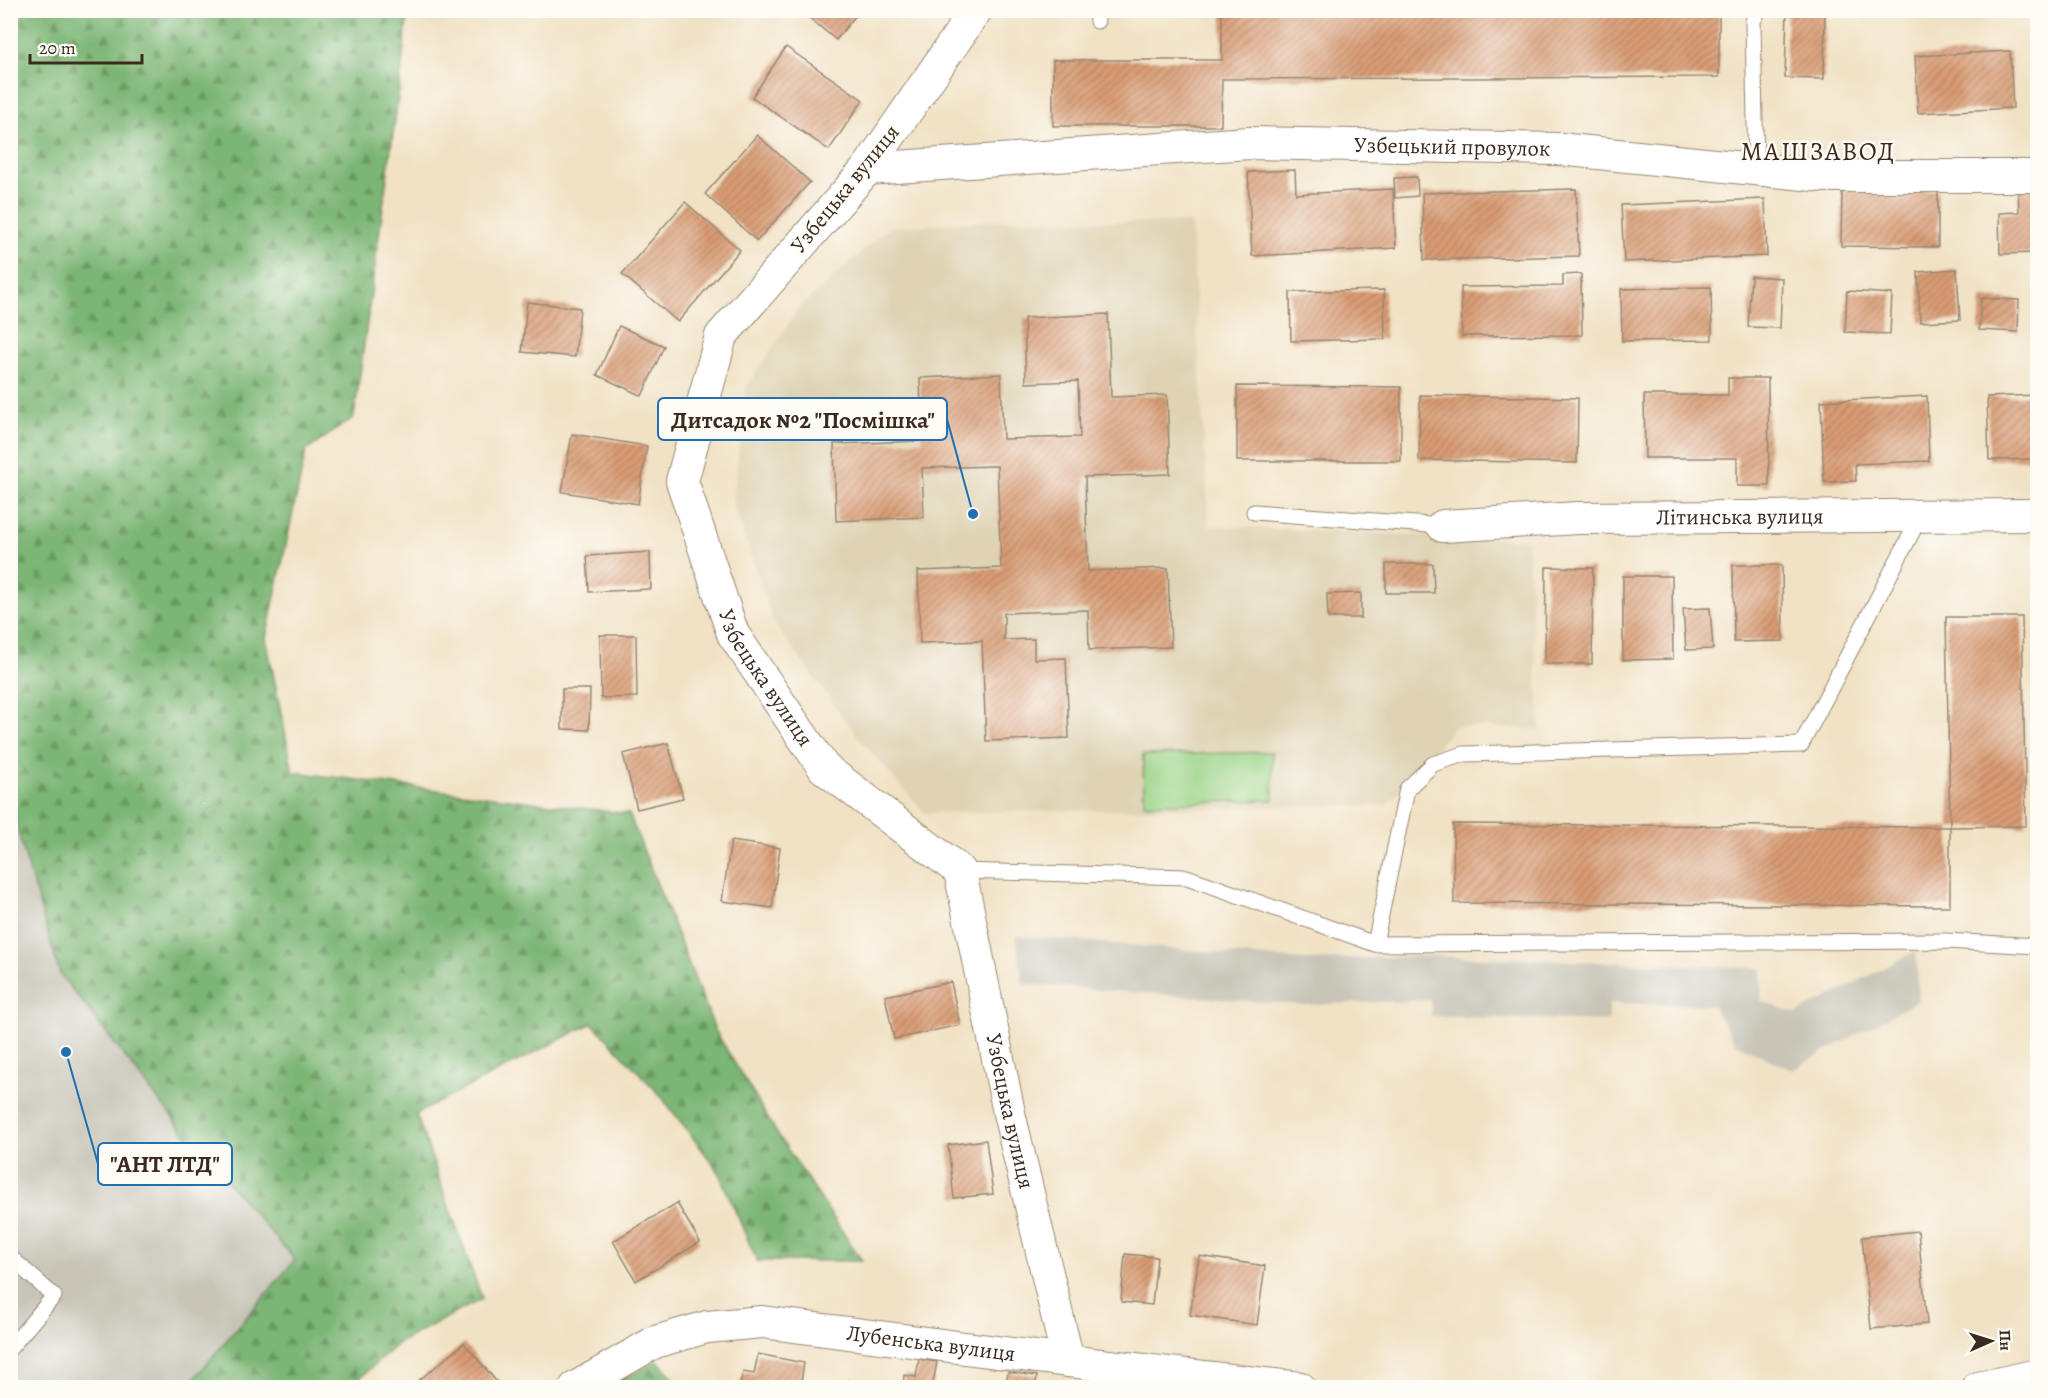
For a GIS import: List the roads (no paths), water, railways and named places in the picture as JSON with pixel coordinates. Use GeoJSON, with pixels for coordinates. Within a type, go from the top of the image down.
{"type":"FeatureCollection","features":[{"type":"Feature","properties":{"kind":"street","name":"Узбецька вулиця"},"geometry":{"type":"LineString","coordinates":[[976,10],[867,168],[721,336],[682,481],[733,634],[824,768],[960,871],[1008,1113],[1068,1361]]}},
{"type":"Feature","properties":{"kind":"street","name":"Узбецький провулок"},"geometry":{"type":"LineString","coordinates":[[867,168],[1249,143],[1558,149],[1823,176],[2037,176]]}},
{"type":"Feature","properties":{"kind":"street","name":"Літинська вулиця"},"geometry":{"type":"LineString","coordinates":[[1443,526],[1578,518],[2037,515]]}},
{"type":"Feature","properties":{"kind":"street","name":"Лубенська вулиця"},"geometry":{"type":"LineString","coordinates":[[575,1388],[655,1342],[707,1327],[762,1322],[1300,1388]]}},
{"type":"Feature","properties":{"kind":"street"},"geometry":{"type":"LineString","coordinates":[[1978,1388],[2037,1375]]}},
{"type":"Feature","properties":{"kind":"lane"},"geometry":{"type":"LineString","coordinates":[[1756,170],[1753,21],[1759,10]]}},
{"type":"Feature","properties":{"kind":"lane"},"geometry":{"type":"LineString","coordinates":[[1254,512],[1443,526]]}},
{"type":"Feature","properties":{"kind":"lane"},"geometry":{"type":"LineString","coordinates":[[1375,944],[1407,789],[1433,765],[1464,754],[1801,745],[1920,517]]}},
{"type":"Feature","properties":{"kind":"lane"},"geometry":{"type":"LineString","coordinates":[[960,871],[1187,877],[1375,944],[1946,941],[2037,946]]}},
{"type":"Feature","properties":{"kind":"lane"},"geometry":{"type":"LineString","coordinates":[[10,1257],[54,1296],[10,1348]]}},
{"type":"Feature","properties":{"kind":"place","name":"Дитсадок №2 \"Посмішка\""},"geometry":{"type":"Point","coordinates":[973,514]}},
{"type":"Feature","properties":{"kind":"place","name":"\"АНТ ЛТД\""},"geometry":{"type":"Point","coordinates":[66,1052]}},
{"type":"Feature","properties":{"kind":"district","name":"МАШЗАВОД"},"geometry":{"type":"Point","coordinates":[1818,151]}}]}
